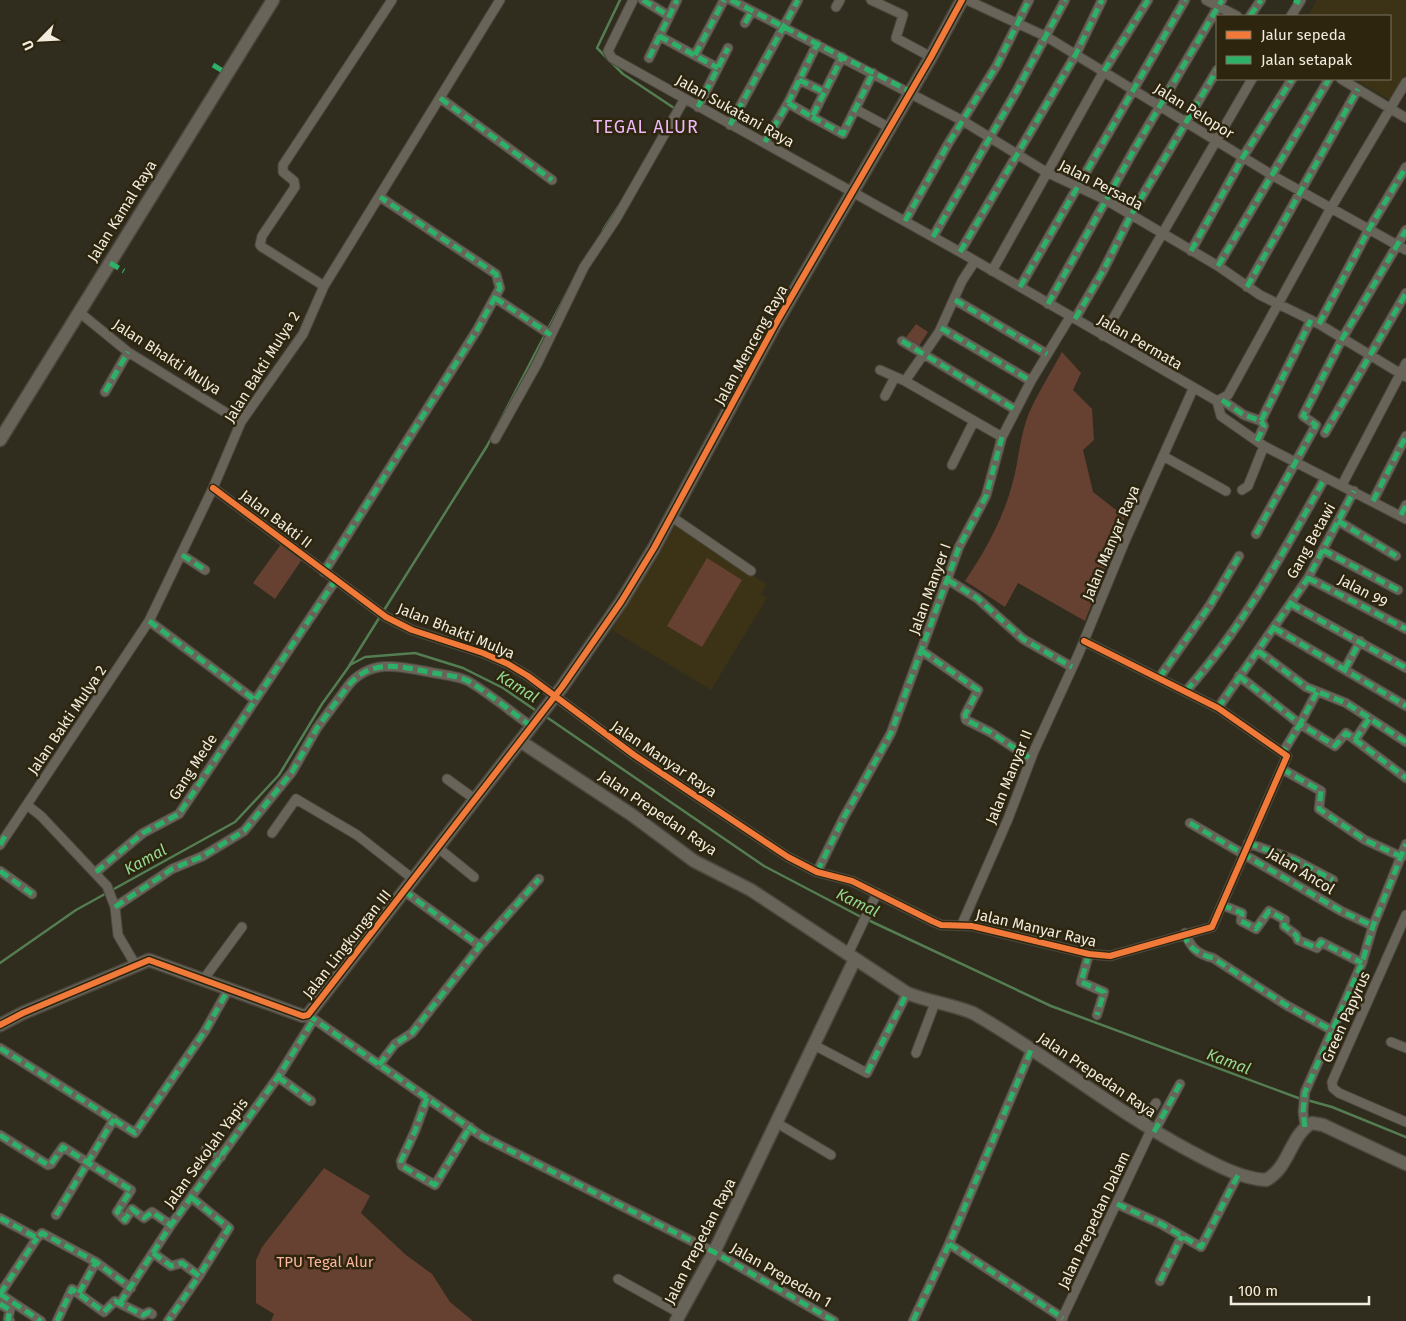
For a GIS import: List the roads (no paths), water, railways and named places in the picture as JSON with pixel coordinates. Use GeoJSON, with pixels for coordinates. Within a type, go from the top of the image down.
{"type":"FeatureCollection","features":[{"type":"Feature","properties":{"kind":"street","name":"Jalan Kamal Raya"},"geometry":{"type":"LineString","coordinates":[[0,440],[273,0]]}},
{"type":"Feature","properties":{"kind":"street"},"geometry":{"type":"LineString","coordinates":[[324,286],[262,247],[260,245],[262,236],[295,187],[294,181],[283,172],[283,165],[392,0]]}},
{"type":"Feature","properties":{"kind":"street","name":"Jalan Bakti Mulya 2"},"geometry":{"type":"LineString","coordinates":[[0,845],[4,832],[27,806],[149,621],[213,488],[241,422],[302,334],[324,286],[500,0]]}},
{"type":"Feature","properties":{"kind":"street","name":"Jalan Sukatani Raya"},"geometry":{"type":"LineString","coordinates":[[633,0],[608,51],[612,58],[698,108],[765,142],[852,192]]}},
{"type":"Feature","properties":{"kind":"street"},"geometry":{"type":"LineString","coordinates":[[642,0],[669,16]]}},
{"type":"Feature","properties":{"kind":"street"},"geometry":{"type":"LineString","coordinates":[[649,58],[677,0]]}},
{"type":"Feature","properties":{"kind":"street"},"geometry":{"type":"LineString","coordinates":[[695,55],[724,0]]}},
{"type":"Feature","properties":{"kind":"street","name":"Jalan Persada"},"geometry":{"type":"LineString","coordinates":[[731,0],[962,120],[1046,172],[1106,200],[1218,266],[1247,286],[1314,322],[1403,375]]}},
{"type":"Feature","properties":{"kind":"street"},"geometry":{"type":"LineString","coordinates":[[730,124],[798,0]]}},
{"type":"Feature","properties":{"kind":"street"},"geometry":{"type":"LineString","coordinates":[[872,0],[903,15],[896,38],[931,57]]}},
{"type":"Feature","properties":{"kind":"street","name":"Jalan Menceng Raya"},"geometry":{"type":"LineString","coordinates":[[551,701],[594,642],[672,517],[776,325],[890,128],[906,90],[931,57],[962,0]]}},
{"type":"Feature","properties":{"kind":"street","name":"Jalan Pelopor"},"geometry":{"type":"LineString","coordinates":[[967,0],[1047,37],[1301,192],[1402,247]]}},
{"type":"Feature","properties":{"kind":"street"},"geometry":{"type":"LineString","coordinates":[[905,221],[962,120],[997,65],[1028,0]]}},
{"type":"Feature","properties":{"kind":"street"},"geometry":{"type":"LineString","coordinates":[[932,237],[1047,37],[1065,0]]}},
{"type":"Feature","properties":{"kind":"street"},"geometry":{"type":"LineString","coordinates":[[960,252],[1076,54],[1102,0]]}},
{"type":"Feature","properties":{"kind":"street"},"geometry":{"type":"LineString","coordinates":[[992,271],[1104,71],[1148,0]]}},
{"type":"Feature","properties":{"kind":"street"},"geometry":{"type":"LineString","coordinates":[[1020,287],[1185,0]]}},
{"type":"Feature","properties":{"kind":"street"},"geometry":{"type":"LineString","coordinates":[[1206,0],[1220,3],[1236,15]]}},
{"type":"Feature","properties":{"kind":"street"},"geometry":{"type":"LineString","coordinates":[[1251,15],[1260,0]]}},
{"type":"Feature","properties":{"kind":"street"},"geometry":{"type":"LineString","coordinates":[[1291,15],[1298,1]]}},
{"type":"Feature","properties":{"kind":"street"},"geometry":{"type":"LineString","coordinates":[[1048,304],[1159,106],[1220,3]]}},
{"type":"Feature","properties":{"kind":"street"},"geometry":{"type":"LineString","coordinates":[[746,23],[752,11]]}},
{"type":"Feature","properties":{"kind":"street"},"geometry":{"type":"LineString","coordinates":[[659,36],[718,68]]}},
{"type":"Feature","properties":{"kind":"street"},"geometry":{"type":"LineString","coordinates":[[765,142],[788,103],[817,44]]}},
{"type":"Feature","properties":{"kind":"street"},"geometry":{"type":"LineString","coordinates":[[698,108],[728,48]]}},
{"type":"Feature","properties":{"kind":"street"},"geometry":{"type":"LineString","coordinates":[[812,117],[842,57]]}},
{"type":"Feature","properties":{"kind":"street","name":"Jalan Manyer I"},"geometry":{"type":"LineString","coordinates":[[817,872],[891,733],[959,547],[986,496],[1002,438],[1031,381],[1103,271],[1131,215],[1216,72]]}},
{"type":"Feature","properties":{"kind":"street"},"geometry":{"type":"LineString","coordinates":[[788,103],[843,134],[873,73]]}},
{"type":"Feature","properties":{"kind":"street"},"geometry":{"type":"LineString","coordinates":[[799,80],[824,92]]}},
{"type":"Feature","properties":{"kind":"street"},"geometry":{"type":"LineString","coordinates":[[1103,336],[1251,80]]}},
{"type":"Feature","properties":{"kind":"street"},"geometry":{"type":"LineString","coordinates":[[1191,251],[1243,157],[1291,80]]}},
{"type":"Feature","properties":{"kind":"street"},"geometry":{"type":"LineString","coordinates":[[1218,266],[1327,80]]}},
{"type":"Feature","properties":{"kind":"street"},"geometry":{"type":"LineString","coordinates":[[1343,80],[1406,118]]}},
{"type":"Feature","properties":{"kind":"street"},"geometry":{"type":"LineString","coordinates":[[1406,82],[1331,208],[1228,395],[1220,400],[1221,416],[1261,444],[1404,517],[1406,505]]}},
{"type":"Feature","properties":{"kind":"street"},"geometry":{"type":"LineString","coordinates":[[1247,286],[1358,89]]}},
{"type":"Feature","properties":{"kind":"street"},"geometry":{"type":"LineString","coordinates":[[440,98],[552,180]]}},
{"type":"Feature","properties":{"kind":"street"},"geometry":{"type":"LineString","coordinates":[[495,439],[548,332],[584,267],[616,219],[684,100]]}},
{"type":"Feature","properties":{"kind":"street"},"geometry":{"type":"LineString","coordinates":[[855,109],[890,128]]}},
{"type":"Feature","properties":{"kind":"street"},"geometry":{"type":"LineString","coordinates":[[1242,490],[1248,486],[1261,444],[1264,426],[1260,421],[1314,322],[1406,166]]}},
{"type":"Feature","properties":{"kind":"street","name":"Jalan Permata"},"geometry":{"type":"LineString","coordinates":[[852,192],[960,252],[1193,389],[1220,400],[1244,415],[1260,421]]}},
{"type":"Feature","properties":{"kind":"street"},"geometry":{"type":"LineString","coordinates":[[324,572],[495,298],[500,284],[496,274],[380,196]]}},
{"type":"Feature","properties":{"kind":"street"},"geometry":{"type":"LineString","coordinates":[[1256,534],[1316,425],[1303,415],[1342,339],[1402,247],[1406,230]]}},
{"type":"Feature","properties":{"kind":"street"},"geometry":{"type":"LineString","coordinates":[[904,381],[924,355],[941,328],[962,281],[975,261]]}},
{"type":"Feature","properties":{"kind":"street"},"geometry":{"type":"LineString","coordinates":[[1325,433],[1406,293]]}},
{"type":"Feature","properties":{"kind":"street"},"geometry":{"type":"LineString","coordinates":[[495,298],[548,332]]}},
{"type":"Feature","properties":{"kind":"street"},"geometry":{"type":"LineString","coordinates":[[955,300],[1048,354]]}},
{"type":"Feature","properties":{"kind":"street","name":"Jalan Bhakti Mulya"},"geometry":{"type":"LineString","coordinates":[[79,312],[128,352],[241,422]]}},
{"type":"Feature","properties":{"kind":"street"},"geometry":{"type":"LineString","coordinates":[[941,328],[1031,381]]}},
{"type":"Feature","properties":{"kind":"street"},"geometry":{"type":"LineString","coordinates":[[902,341],[1016,410]]}},
{"type":"Feature","properties":{"kind":"street"},"geometry":{"type":"LineString","coordinates":[[105,392],[128,352]]}},
{"type":"Feature","properties":{"kind":"street"},"geometry":{"type":"LineString","coordinates":[[1342,485],[1403,375],[1406,362]]}},
{"type":"Feature","properties":{"kind":"street"},"geometry":{"type":"LineString","coordinates":[[880,370],[904,381],[1002,438]]}},
{"type":"Feature","properties":{"kind":"street"},"geometry":{"type":"LineString","coordinates":[[885,396],[895,377]]}},
{"type":"Feature","properties":{"kind":"street","name":"Jalan Manyar Raya"},"geometry":{"type":"LineString","coordinates":[[1084,641],[1125,541],[1193,389]]}},
{"type":"Feature","properties":{"kind":"street"},"geometry":{"type":"LineString","coordinates":[[952,465],[974,421]]}},
{"type":"Feature","properties":{"kind":"street"},"geometry":{"type":"LineString","coordinates":[[1373,501],[1406,436]]}},
{"type":"Feature","properties":{"kind":"street"},"geometry":{"type":"LineString","coordinates":[[1163,456],[1226,491]]}},
{"type":"Feature","properties":{"kind":"street"},"geometry":{"type":"LineString","coordinates":[[1186,691],[1226,642],[1270,576],[1325,478]]}},
{"type":"Feature","properties":{"kind":"street","name":"Jalan Bakti II"},"geometry":{"type":"LineString","coordinates":[[213,488],[247,511],[324,572]]}},
{"type":"Feature","properties":{"kind":"street","name":"Gang Betawi"},"geometry":{"type":"LineString","coordinates":[[1218,708],[1308,578],[1354,491]]}},
{"type":"Feature","properties":{"kind":"street"},"geometry":{"type":"LineString","coordinates":[[672,517],[751,571]]}},
{"type":"Feature","properties":{"kind":"street"},"geometry":{"type":"LineString","coordinates":[[1338,521],[1396,556]]}},
{"type":"Feature","properties":{"kind":"street"},"geometry":{"type":"LineString","coordinates":[[1323,550],[1398,590]]}},
{"type":"Feature","properties":{"kind":"street"},"geometry":{"type":"LineString","coordinates":[[182,555],[205,570]]}},
{"type":"Feature","properties":{"kind":"street"},"geometry":{"type":"LineString","coordinates":[[1159,678],[1210,605],[1239,556]]}},
{"type":"Feature","properties":{"kind":"street","name":"Jalan Bhakti Mulya"},"geometry":{"type":"LineString","coordinates":[[324,572],[386,617],[412,630],[483,653],[508,664],[551,701]]}},
{"type":"Feature","properties":{"kind":"street","name":"Jalan 99"},"geometry":{"type":"LineString","coordinates":[[1308,578],[1406,629]]}},
{"type":"Feature","properties":{"kind":"street"},"geometry":{"type":"LineString","coordinates":[[948,580],[977,598],[1023,639],[1072,667]]}},
{"type":"Feature","properties":{"kind":"street","name":"Gang Mede"},"geometry":{"type":"LineString","coordinates":[[96,872],[143,833],[179,814],[336,581]]}},
{"type":"Feature","properties":{"kind":"street"},"geometry":{"type":"LineString","coordinates":[[1290,604],[1406,668]]}},
{"type":"Feature","properties":{"kind":"street"},"geometry":{"type":"LineString","coordinates":[[149,621],[255,700]]}},
{"type":"Feature","properties":{"kind":"street"},"geometry":{"type":"LineString","coordinates":[[1274,628],[1406,706]]}},
{"type":"Feature","properties":{"kind":"street"},"geometry":{"type":"LineString","coordinates":[[1084,641],[1218,708],[1283,752],[1317,692]]}},
{"type":"Feature","properties":{"kind":"street","name":"Jalan Manyar II"},"geometry":{"type":"LineString","coordinates":[[962,924],[1008,820],[1031,759],[1084,641]]}},
{"type":"Feature","properties":{"kind":"street"},"geometry":{"type":"LineString","coordinates":[[1345,669],[1360,641]]}},
{"type":"Feature","properties":{"kind":"street"},"geometry":{"type":"LineString","coordinates":[[922,651],[976,687],[978,692],[965,715],[966,720],[990,732],[1031,759]]}},
{"type":"Feature","properties":{"kind":"street"},"geometry":{"type":"LineString","coordinates":[[1258,651],[1306,687],[1346,703],[1406,742]]}},
{"type":"Feature","properties":{"kind":"street"},"geometry":{"type":"LineString","coordinates":[[114,905],[172,870],[203,856],[244,831],[292,772],[317,728],[353,680],[371,669],[379,666],[405,666],[466,680],[533,723]]}},
{"type":"Feature","properties":{"kind":"street"},"geometry":{"type":"LineString","coordinates":[[1239,676],[1300,724],[1335,746],[1346,733],[1406,778]]}},
{"type":"Feature","properties":{"kind":"street","name":"Jalan Manyar Raya"},"geometry":{"type":"LineString","coordinates":[[551,701],[730,820],[788,857],[817,872],[852,881],[941,925],[962,924],[1089,954],[1118,956],[1185,933],[1212,927],[1282,769],[1287,756],[1283,752]]}},
{"type":"Feature","properties":{"kind":"street","name":"Jalan Lingkungan III"},"geometry":{"type":"LineString","coordinates":[[0,1025],[135,964],[149,960],[228,990],[303,1016],[311,1017],[413,879],[551,701]]}},
{"type":"Feature","properties":{"kind":"street"},"geometry":{"type":"LineString","coordinates":[[1355,740],[1369,719]]}},
{"type":"Feature","properties":{"kind":"street","name":"Jalan Prepedan Raya"},"geometry":{"type":"LineString","coordinates":[[520,741],[632,814],[694,861],[751,890],[907,993],[935,1003],[959,1007],[973,1013],[1149,1129],[1238,1174],[1266,1180],[1276,1175],[1305,1127]]}},
{"type":"Feature","properties":{"kind":"street"},"geometry":{"type":"LineString","coordinates":[[1282,769],[1321,791],[1319,809],[1366,840],[1402,857]]}},
{"type":"Feature","properties":{"kind":"street"},"geometry":{"type":"LineString","coordinates":[[447,779],[476,800]]}},
{"type":"Feature","properties":{"kind":"street"},"geometry":{"type":"LineString","coordinates":[[272,833],[292,802],[297,800],[361,838],[413,879]]}},
{"type":"Feature","properties":{"kind":"street"},"geometry":{"type":"LineString","coordinates":[[27,806],[40,816],[96,872],[107,886],[114,905],[118,935],[135,964]]}},
{"type":"Feature","properties":{"kind":"street","name":"Jalan Ancol"},"geometry":{"type":"LineString","coordinates":[[1190,823],[1341,911],[1373,926]]}},
{"type":"Feature","properties":{"kind":"street"},"geometry":{"type":"LineString","coordinates":[[1248,844],[1295,860],[1332,880]]}},
{"type":"Feature","properties":{"kind":"street"},"geometry":{"type":"LineString","coordinates":[[1406,844],[1373,926],[1362,963],[1306,1092],[1303,1112],[1305,1127],[1312,1123],[1323,1125],[1406,1164]]}},
{"type":"Feature","properties":{"kind":"street"},"geometry":{"type":"LineString","coordinates":[[438,847],[474,877]]}},
{"type":"Feature","properties":{"kind":"street"},"geometry":{"type":"LineString","coordinates":[[0,871],[32,894]]}},
{"type":"Feature","properties":{"kind":"street"},"geometry":{"type":"LineString","coordinates":[[379,1065],[395,1044],[412,1033],[480,946],[539,879]]}},
{"type":"Feature","properties":{"kind":"street"},"geometry":{"type":"LineString","coordinates":[[404,891],[480,946]]}},
{"type":"Feature","properties":{"kind":"street"},"geometry":{"type":"LineString","coordinates":[[852,956],[858,935],[877,893]]}},
{"type":"Feature","properties":{"kind":"street"},"geometry":{"type":"LineString","coordinates":[[1222,905],[1243,914],[1241,921],[1256,929],[1269,911],[1285,920],[1284,926],[1296,935],[1298,940],[1317,948],[1321,942],[1362,963]]}},
{"type":"Feature","properties":{"kind":"street","name":"Green Papyrus"},"geometry":{"type":"LineString","coordinates":[[1405,1118],[1337,1092],[1332,1082],[1406,914]]}},
{"type":"Feature","properties":{"kind":"street"},"geometry":{"type":"LineString","coordinates":[[203,980],[242,927]]}},
{"type":"Feature","properties":{"kind":"street"},"geometry":{"type":"LineString","coordinates":[[1185,933],[1192,948],[1199,955],[1213,958],[1286,1005],[1333,1031]]}},
{"type":"Feature","properties":{"kind":"street"},"geometry":{"type":"LineString","coordinates":[[1089,954],[1081,982],[1104,992],[1097,1014]]}},
{"type":"Feature","properties":{"kind":"street","name":"Jalan Prepedan Raya"},"geometry":{"type":"LineString","coordinates":[[678,1317],[714,1252],[777,1123],[814,1045],[852,956]]}},
{"type":"Feature","properties":{"kind":"street"},"geometry":{"type":"LineString","coordinates":[[0,1048],[134,1133],[205,1031],[228,990]]}},
{"type":"Feature","properties":{"kind":"street"},"geometry":{"type":"LineString","coordinates":[[814,1045],[867,1073],[907,993]]}},
{"type":"Feature","properties":{"kind":"street"},"geometry":{"type":"LineString","coordinates":[[916,1053],[935,1003]]}},
{"type":"Feature","properties":{"kind":"street"},"geometry":{"type":"LineString","coordinates":[[311,1017],[470,1127],[434,1185],[402,1166],[401,1161],[416,1131],[427,1098]]}},
{"type":"Feature","properties":{"kind":"street","name":"Jalan Sekolah Yapis"},"geometry":{"type":"LineString","coordinates":[[120,1303],[171,1225],[278,1076],[311,1017]]}},
{"type":"Feature","properties":{"kind":"street"},"geometry":{"type":"LineString","coordinates":[[1391,1042],[1406,1048]]}},
{"type":"Feature","properties":{"kind":"street"},"geometry":{"type":"LineString","coordinates":[[913,1321],[949,1244],[1031,1050]]}},
{"type":"Feature","properties":{"kind":"street"},"geometry":{"type":"LineString","coordinates":[[278,1076],[311,1101]]}},
{"type":"Feature","properties":{"kind":"street"},"geometry":{"type":"LineString","coordinates":[[1149,1129],[1180,1084]]}},
{"type":"Feature","properties":{"kind":"street"},"geometry":{"type":"LineString","coordinates":[[1149,1129],[1156,1103]]}},
{"type":"Feature","properties":{"kind":"street"},"geometry":{"type":"LineString","coordinates":[[56,1215],[114,1119]]}},
{"type":"Feature","properties":{"kind":"street"},"geometry":{"type":"LineString","coordinates":[[777,1123],[831,1155]]}},
{"type":"Feature","properties":{"kind":"street","name":"Jalan Prepedan 1"},"geometry":{"type":"LineString","coordinates":[[470,1127],[483,1137],[714,1252],[834,1321]]}},
{"type":"Feature","properties":{"kind":"street","name":"Jalan Prepedan Dalam"},"geometry":{"type":"LineString","coordinates":[[1062,1319],[1118,1204],[1149,1129]]}},
{"type":"Feature","properties":{"kind":"street"},"geometry":{"type":"LineString","coordinates":[[0,1135],[48,1164],[52,1164],[63,1147],[131,1190],[117,1212],[118,1215],[125,1220],[132,1209],[144,1218],[152,1212],[171,1225]]}},
{"type":"Feature","properties":{"kind":"street"},"geometry":{"type":"LineString","coordinates":[[206,1149],[221,1157]]}},
{"type":"Feature","properties":{"kind":"street"},"geometry":{"type":"LineString","coordinates":[[1118,1204],[1201,1247],[1238,1174]]}},
{"type":"Feature","properties":{"kind":"street"},"geometry":{"type":"LineString","coordinates":[[168,1321],[229,1228],[192,1198]]}},
{"type":"Feature","properties":{"kind":"street"},"geometry":{"type":"LineString","coordinates":[[0,1218],[37,1238]]}},
{"type":"Feature","properties":{"kind":"street"},"geometry":{"type":"LineString","coordinates":[[41,1321],[0,1294],[42,1233],[96,1262],[131,1288]]}},
{"type":"Feature","properties":{"kind":"street"},"geometry":{"type":"LineString","coordinates":[[1160,1281],[1182,1236]]}},
{"type":"Feature","properties":{"kind":"street"},"geometry":{"type":"LineString","coordinates":[[949,1244],[1062,1319]]}},
{"type":"Feature","properties":{"kind":"street"},"geometry":{"type":"LineString","coordinates":[[153,1253],[171,1266],[182,1263],[199,1276]]}},
{"type":"Feature","properties":{"kind":"street"},"geometry":{"type":"LineString","coordinates":[[79,1293],[96,1262]]}},
{"type":"Feature","properties":{"kind":"street"},"geometry":{"type":"LineString","coordinates":[[618,1279],[678,1317]]}},
{"type":"Feature","properties":{"kind":"street"},"geometry":{"type":"LineString","coordinates":[[57,1321],[72,1289],[104,1312],[114,1301],[143,1315],[149,1312],[152,1314]]}},
{"type":"Feature","properties":{"kind":"street"},"geometry":{"type":"LineString","coordinates":[[0,1304],[10,1310],[8,1319],[10,1321]]}},
{"type":"Feature","properties":{"kind":"waterway"},"geometry":{"type":"LineString","coordinates":[[620,0],[597,48],[623,74],[677,110]]}},
{"type":"Feature","properties":{"kind":"waterway"},"geometry":{"type":"LineString","coordinates":[[603,230],[618,207]]}},
{"type":"Feature","properties":{"kind":"waterway"},"geometry":{"type":"LineString","coordinates":[[349,666],[487,446],[577,273]]}},
{"type":"Feature","properties":{"kind":"waterway","name":"Kamal"},"geometry":{"type":"LineString","coordinates":[[0,963],[76,910],[235,822],[279,775],[322,704],[350,665],[365,657],[415,653],[463,668],[503,688],[538,712]]}},
{"type":"Feature","properties":{"kind":"waterway","name":"Kamal"},"geometry":{"type":"LineString","coordinates":[[545,716],[764,866],[863,918]]}},
{"type":"Feature","properties":{"kind":"waterway","name":"Kamal"},"geometry":{"type":"LineString","coordinates":[[868,920],[1051,1006],[1301,1099]]}},
{"type":"Feature","properties":{"kind":"waterway","name":"Kamal"},"geometry":{"type":"LineString","coordinates":[[1307,1100],[1332,1107],[1406,1137]]}},
{"type":"Feature","properties":{"kind":"district","name":"TEGAL ALUR"},"geometry":{"type":"Point","coordinates":[646,127]}},
{"type":"Feature","properties":{"kind":"park label","name":"TPU Tegal Alur"},"geometry":{"type":"Point","coordinates":[325,1262]}}]}
